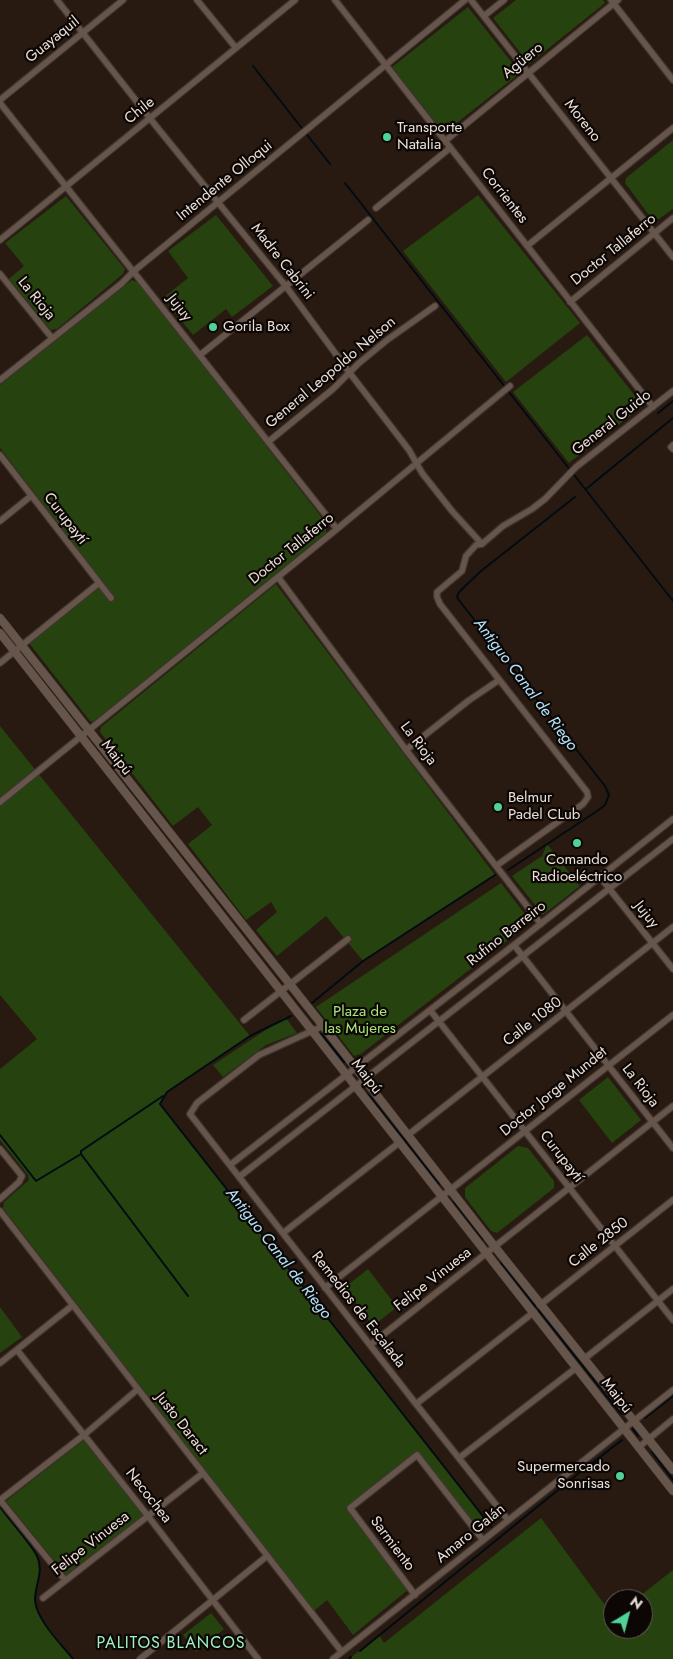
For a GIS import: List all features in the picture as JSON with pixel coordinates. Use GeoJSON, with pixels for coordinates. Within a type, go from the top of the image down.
{"type":"FeatureCollection","features":[{"type":"Feature","properties":{"kind":"street","name":"Madre Cabrini"},"geometry":{"type":"LineString","coordinates":[[57,0],[286,285],[349,372],[410,450],[416,463],[452,511],[482,544]]}},
{"type":"Feature","properties":{"kind":"street","name":"Guayaquil"},"geometry":{"type":"LineString","coordinates":[[0,101],[123,0]]}},
{"type":"Feature","properties":{"kind":"street"},"geometry":{"type":"LineString","coordinates":[[197,0],[236,48]]}},
{"type":"Feature","properties":{"kind":"street","name":"Chile"},"geometry":{"type":"LineString","coordinates":[[0,240],[295,0]]}},
{"type":"Feature","properties":{"kind":"street","name":"Corrientes"},"geometry":{"type":"LineString","coordinates":[[335,0],[653,407]]}},
{"type":"Feature","properties":{"kind":"street","name":"Intendente Olloqui"},"geometry":{"type":"LineString","coordinates":[[0,380],[121,284],[134,271],[465,0]]}},
{"type":"Feature","properties":{"kind":"street","name":"Moreno"},"geometry":{"type":"LineString","coordinates":[[471,0],[673,257]]}},
{"type":"Feature","properties":{"kind":"street"},"geometry":{"type":"LineString","coordinates":[[484,16],[504,0]]}},
{"type":"Feature","properties":{"kind":"street"},"geometry":{"type":"LineString","coordinates":[[614,1],[673,80]]}},
{"type":"Feature","properties":{"kind":"street","name":"Agüero"},"geometry":{"type":"LineString","coordinates":[[445,140],[614,1]]}},
{"type":"Feature","properties":{"kind":"street","name":"Jujuy"},"geometry":{"type":"LineString","coordinates":[[0,101],[337,529]]}},
{"type":"Feature","properties":{"kind":"street"},"geometry":{"type":"LineString","coordinates":[[527,246],[673,128]]}},
{"type":"Feature","properties":{"kind":"street"},"geometry":{"type":"LineString","coordinates":[[376,208],[450,148]]}},
{"type":"Feature","properties":{"kind":"street","name":"Doctor Tallaferro"},"geometry":{"type":"LineString","coordinates":[[570,302],[673,218]]}},
{"type":"Feature","properties":{"kind":"street"},"geometry":{"type":"LineString","coordinates":[[200,355],[368,220]]}},
{"type":"Feature","properties":{"kind":"street","name":"La Rioja"},"geometry":{"type":"LineString","coordinates":[[0,274],[52,338]]}},
{"type":"Feature","properties":{"kind":"street","name":"General Leopoldo Nelson"},"geometry":{"type":"LineString","coordinates":[[268,442],[333,389],[349,372],[387,340],[435,306]]}},
{"type":"Feature","properties":{"kind":"street","name":"Doctor Tallaferro"},"geometry":{"type":"LineString","coordinates":[[82,737],[510,386]]}},
{"type":"Feature","properties":{"kind":"street","name":"General Guido"},"geometry":{"type":"LineString","coordinates":[[499,680],[440,604],[436,597],[437,592],[462,571],[466,556],[470,551],[482,544],[503,526],[545,499],[574,469],[673,391]]}},
{"type":"Feature","properties":{"kind":"street","name":"Curupaytí"},"geometry":{"type":"LineString","coordinates":[[0,455],[111,598]]}},
{"type":"Feature","properties":{"kind":"street"},"geometry":{"type":"LineString","coordinates":[[0,520],[31,496]]}},
{"type":"Feature","properties":{"kind":"street","name":"La Rioja"},"geometry":{"type":"LineString","coordinates":[[278,577],[406,750],[541,924]]}},
{"type":"Feature","properties":{"kind":"street"},"geometry":{"type":"LineString","coordinates":[[0,663],[99,583]]}},
{"type":"Feature","properties":{"kind":"street","name":"Maipú"},"geometry":{"type":"LineString","coordinates":[[0,618],[356,1068],[494,1247],[673,1470]]}},
{"type":"Feature","properties":{"kind":"street","name":"Maipú"},"geometry":{"type":"LineString","coordinates":[[0,633],[673,1491]]}},
{"type":"Feature","properties":{"kind":"street"},"geometry":{"type":"LineString","coordinates":[[406,750],[468,701],[499,680],[587,792],[588,797],[583,804],[496,866]]}},
{"type":"Feature","properties":{"kind":"street"},"geometry":{"type":"LineString","coordinates":[[0,802],[82,737]]}},
{"type":"Feature","properties":{"kind":"street"},"geometry":{"type":"LineString","coordinates":[[149,822],[158,817]]}},
{"type":"Feature","properties":{"kind":"street","name":"Rufino Barreiro"},"geometry":{"type":"LineString","coordinates":[[347,1075],[673,819]]}},
{"type":"Feature","properties":{"kind":"street","name":"Rufino Barreiro"},"geometry":{"type":"LineString","coordinates":[[356,1086],[673,839]]}},
{"type":"Feature","properties":{"kind":"street","name":"Jujuy"},"geometry":{"type":"LineString","coordinates":[[600,877],[673,969]]}},
{"type":"Feature","properties":{"kind":"street"},"geometry":{"type":"LineString","coordinates":[[216,908],[224,901]]}},
{"type":"Feature","properties":{"kind":"street","name":"Calle 1080"},"geometry":{"type":"LineString","coordinates":[[408,1135],[673,927]]}},
{"type":"Feature","properties":{"kind":"street"},"geometry":{"type":"LineString","coordinates":[[244,1020],[348,939]]}},
{"type":"Feature","properties":{"kind":"street","name":"La Rioja"},"geometry":{"type":"LineString","coordinates":[[514,945],[673,1148]]}},
{"type":"Feature","properties":{"kind":"street","name":"Curupaytí"},"geometry":{"type":"LineString","coordinates":[[430,1010],[673,1320]]}},
{"type":"Feature","properties":{"kind":"street","name":"Doctor Jorge Mundet"},"geometry":{"type":"LineString","coordinates":[[443,1196],[673,1015]]}},
{"type":"Feature","properties":{"kind":"street"},"geometry":{"type":"LineString","coordinates":[[313,1032],[323,1026]]}},
{"type":"Feature","properties":{"kind":"street","name":"Remedios de Escalada"},"geometry":{"type":"LineString","coordinates":[[313,1032],[258,1055],[197,1103],[190,1114],[508,1520]]}},
{"type":"Feature","properties":{"kind":"street"},"geometry":{"type":"LineString","coordinates":[[230,1165],[347,1075]]}},
{"type":"Feature","properties":{"kind":"street"},"geometry":{"type":"LineString","coordinates":[[239,1177],[356,1086]]}},
{"type":"Feature","properties":{"kind":"street","name":"Felipe Vinuesa"},"geometry":{"type":"LineString","coordinates":[[370,1345],[673,1106]]}},
{"type":"Feature","properties":{"kind":"street"},"geometry":{"type":"LineString","coordinates":[[283,1233],[400,1142]]}},
{"type":"Feature","properties":{"kind":"street"},"geometry":{"type":"LineString","coordinates":[[0,1149],[22,1176],[19,1182],[0,1199]]}},
{"type":"Feature","properties":{"kind":"street"},"geometry":{"type":"LineString","coordinates":[[325,1288],[443,1196]]}},
{"type":"Feature","properties":{"kind":"street","name":"Calle 2850"},"geometry":{"type":"LineString","coordinates":[[540,1305],[673,1200]]}},
{"type":"Feature","properties":{"kind":"street","name":"Justo Daract"},"geometry":{"type":"LineString","coordinates":[[0,1212],[342,1652]]}},
{"type":"Feature","properties":{"kind":"street"},"geometry":{"type":"LineString","coordinates":[[584,1359],[673,1289]]}},
{"type":"Feature","properties":{"kind":"street"},"geometry":{"type":"LineString","coordinates":[[0,1363],[73,1305]]}},
{"type":"Feature","properties":{"kind":"street"},"geometry":{"type":"LineString","coordinates":[[416,1404],[534,1312]]}},
{"type":"Feature","properties":{"kind":"street","name":"Necochea"},"geometry":{"type":"LineString","coordinates":[[17,1350],[258,1659]]}},
{"type":"Feature","properties":{"kind":"street"},"geometry":{"type":"LineString","coordinates":[[459,1458],[576,1368]]}},
{"type":"Feature","properties":{"kind":"street"},"geometry":{"type":"LineString","coordinates":[[65,1580],[0,1500],[84,1435],[138,1389]]}},
{"type":"Feature","properties":{"kind":"street"},"geometry":{"type":"LineString","coordinates":[[634,1421],[673,1390]]}},
{"type":"Feature","properties":{"kind":"street"},"geometry":{"type":"LineString","coordinates":[[639,1447],[673,1420]]}},
{"type":"Feature","properties":{"kind":"street","name":"Amaro Galán"},"geometry":{"type":"LineString","coordinates":[[333,1659],[634,1421]]}},
{"type":"Feature","properties":{"kind":"street","name":"Sarmiento"},"geometry":{"type":"LineString","coordinates":[[415,1595],[350,1508],[417,1455],[483,1540]]}},
{"type":"Feature","properties":{"kind":"street","name":"Felipe Vinuesa"},"geometry":{"type":"LineString","coordinates":[[42,1598],[202,1473]]}},
{"type":"Feature","properties":{"kind":"street"},"geometry":{"type":"LineString","coordinates":[[140,1659],[213,1602],[267,1556]]}},
{"type":"Feature","properties":{"kind":"green space"},"geometry":{"type":"Polygon","coordinates":[[[516,0],[603,0],[605,3],[529,64],[493,18],[516,0]]]}},
{"type":"Feature","properties":{"kind":"green space"},"geometry":{"type":"Polygon","coordinates":[[[468,7],[520,73],[444,133],[392,67],[468,7]]]}},
{"type":"Feature","properties":{"kind":"green space"},"geometry":{"type":"Polygon","coordinates":[[[673,140],[673,209],[659,219],[652,219],[625,183],[626,178],[673,140]]]}},
{"type":"Feature","properties":{"kind":"green space"},"geometry":{"type":"Polygon","coordinates":[[[478,195],[580,323],[506,382],[403,251],[478,195]]]}},
{"type":"Feature","properties":{"kind":"green space"},"geometry":{"type":"Polygon","coordinates":[[[66,196],[125,269],[123,274],[57,329],[51,330],[9,279],[24,266],[5,243],[66,196]]]}},
{"type":"Feature","properties":{"kind":"green space"},"geometry":{"type":"Polygon","coordinates":[[[216,215],[273,286],[232,317],[226,309],[193,335],[163,298],[188,278],[168,251],[216,215]]]}},
{"type":"Feature","properties":{"kind":"green space"},"geometry":{"type":"Polygon","coordinates":[[[132,280],[139,283],[327,524],[326,533],[93,722],[90,721],[29,643],[103,582],[0,448],[0,385],[132,280]]]}},
{"type":"Feature","properties":{"kind":"green space"},"geometry":{"type":"Polygon","coordinates":[[[587,335],[643,406],[569,463],[513,392],[587,335]]]}},
{"type":"Feature","properties":{"kind":"green space"},"geometry":{"type":"Polygon","coordinates":[[[276,584],[495,875],[363,961],[326,916],[277,956],[256,930],[277,912],[271,902],[246,920],[188,844],[212,825],[198,807],[173,826],[100,732],[101,727],[276,584]]]}},
{"type":"Feature","properties":{"kind":"green space"},"geometry":{"type":"Polygon","coordinates":[[[0,726],[250,1036],[167,1092],[160,1104],[486,1521],[475,1529],[417,1455],[350,1507],[410,1588],[353,1635],[327,1600],[314,1611],[3,1208],[4,1202],[29,1180],[28,1175],[0,1140],[0,1069],[37,1039],[0,995],[0,726]]]}},
{"type":"Feature","properties":{"kind":"green space"},"geometry":{"type":"Polygon","coordinates":[[[547,844],[580,886],[543,915],[512,876],[542,856],[547,844]]]}},
{"type":"Feature","properties":{"kind":"green space","name":"Plaza de las Mujeres"},"geometry":{"type":"Polygon","coordinates":[[[501,883],[531,922],[361,1054],[354,1056],[316,1007],[501,883]]]}},
{"type":"Feature","properties":{"kind":"green space"},"geometry":{"type":"Polygon","coordinates":[[[285,1017],[297,1033],[266,1045],[223,1077],[213,1065],[285,1017]]]}},
{"type":"Feature","properties":{"kind":"green space"},"geometry":{"type":"Polygon","coordinates":[[[608,1077],[641,1120],[612,1143],[579,1100],[608,1077]]]}},
{"type":"Feature","properties":{"kind":"green space"},"geometry":{"type":"Polygon","coordinates":[[[518,1146],[528,1148],[554,1181],[554,1188],[497,1233],[491,1231],[465,1197],[465,1188],[518,1146]]]}},
{"type":"Feature","properties":{"kind":"green space"},"geometry":{"type":"Polygon","coordinates":[[[368,1269],[397,1307],[373,1326],[344,1288],[368,1269]]]}},
{"type":"Feature","properties":{"kind":"green space"},"geometry":{"type":"Polygon","coordinates":[[[0,1307],[22,1337],[0,1353],[0,1307]]]}},
{"type":"Feature","properties":{"kind":"green space"},"geometry":{"type":"Polygon","coordinates":[[[84,1440],[144,1516],[66,1575],[6,1501],[84,1440]]]}},
{"type":"Feature","properties":{"kind":"green space"},"geometry":{"type":"Polygon","coordinates":[[[0,1508],[36,1554],[40,1565],[35,1599],[37,1609],[43,1620],[73,1659],[0,1659],[0,1508]]]}},
{"type":"Feature","properties":{"kind":"green space"},"geometry":{"type":"Polygon","coordinates":[[[541,1518],[603,1602],[603,1639],[653,1639],[653,1589],[649,1589],[673,1570],[673,1659],[349,1659],[379,1635],[384,1643],[541,1518]]]}},
{"type":"Feature","properties":{"kind":"green space"},"geometry":{"type":"Polygon","coordinates":[[[211,1613],[224,1629],[196,1652],[183,1635],[211,1613]]]}},
{"type":"Feature","properties":{"kind":"waterway"},"geometry":{"type":"LineString","coordinates":[[253,66],[330,164]]}},
{"type":"Feature","properties":{"kind":"waterway"},"geometry":{"type":"LineString","coordinates":[[345,183],[673,601]]}},
{"type":"Feature","properties":{"kind":"waterway"},"geometry":{"type":"LineString","coordinates":[[658,413],[673,401]]}},
{"type":"Feature","properties":{"kind":"waterway","name":"Antiguo Canal de Riego"},"geometry":{"type":"LineString","coordinates":[[586,489],[673,418]]}},
{"type":"Feature","properties":{"kind":"waterway","name":"Antiguo Canal de Riego"},"geometry":{"type":"LineString","coordinates":[[508,870],[597,811],[605,805],[609,795],[605,786],[457,596],[481,571],[575,497]]}},
{"type":"Feature","properties":{"kind":"waterway","name":"Antiguo Canal de Riego"},"geometry":{"type":"LineString","coordinates":[[312,1003],[363,961],[495,875]]}},
{"type":"Feature","properties":{"kind":"waterway","name":"Antiguo Canal de Riego"},"geometry":{"type":"LineString","coordinates":[[291,1016],[250,1036],[167,1092],[160,1104],[493,1529]]}},
{"type":"Feature","properties":{"kind":"waterway"},"geometry":{"type":"LineString","coordinates":[[321,1034],[344,1062]]}},
{"type":"Feature","properties":{"kind":"waterway"},"geometry":{"type":"LineString","coordinates":[[368,1094],[439,1184]]}},
{"type":"Feature","properties":{"kind":"waterway"},"geometry":{"type":"LineString","coordinates":[[0,1135],[36,1181],[81,1154],[81,1151],[163,1096]]}},
{"type":"Feature","properties":{"kind":"waterway"},"geometry":{"type":"LineString","coordinates":[[81,1154],[188,1296]]}},
{"type":"Feature","properties":{"kind":"waterway"},"geometry":{"type":"LineString","coordinates":[[454,1202],[483,1239]]}},
{"type":"Feature","properties":{"kind":"waterway"},"geometry":{"type":"LineString","coordinates":[[501,1263],[621,1414]]}},
{"type":"Feature","properties":{"kind":"waterway"},"geometry":{"type":"LineString","coordinates":[[645,1418],[673,1396]]}},
{"type":"Feature","properties":{"kind":"waterway"},"geometry":{"type":"LineString","coordinates":[[633,1429],[638,1436]]}},
{"type":"Feature","properties":{"kind":"waterway"},"geometry":{"type":"LineString","coordinates":[[360,1651],[622,1440]]}},
{"type":"Feature","properties":{"kind":"waterway"},"geometry":{"type":"LineString","coordinates":[[652,1452],[673,1480]]}},
{"type":"Feature","properties":{"kind":"waterway"},"geometry":{"type":"LineString","coordinates":[[1,1508],[29,1543],[39,1560],[40,1572],[35,1594],[36,1607],[44,1623],[73,1659]]}},
{"type":"Feature","properties":{"kind":"place","name":"Transporte Natalia"},"geometry":{"type":"Point","coordinates":[387,137]}},
{"type":"Feature","properties":{"kind":"place","name":"Gorila Box"},"geometry":{"type":"Point","coordinates":[213,327]}},
{"type":"Feature","properties":{"kind":"place","name":"Belmur Padel CLub"},"geometry":{"type":"Point","coordinates":[498,807]}},
{"type":"Feature","properties":{"kind":"place","name":"Comando Radioeléctrico"},"geometry":{"type":"Point","coordinates":[577,843]}},
{"type":"Feature","properties":{"kind":"place","name":"Supermercado Sonrisas"},"geometry":{"type":"Point","coordinates":[620,1476]}},
{"type":"Feature","properties":{"kind":"district","name":"PALITOS BLANCOS"},"geometry":{"type":"Point","coordinates":[171,1644]}}]}
